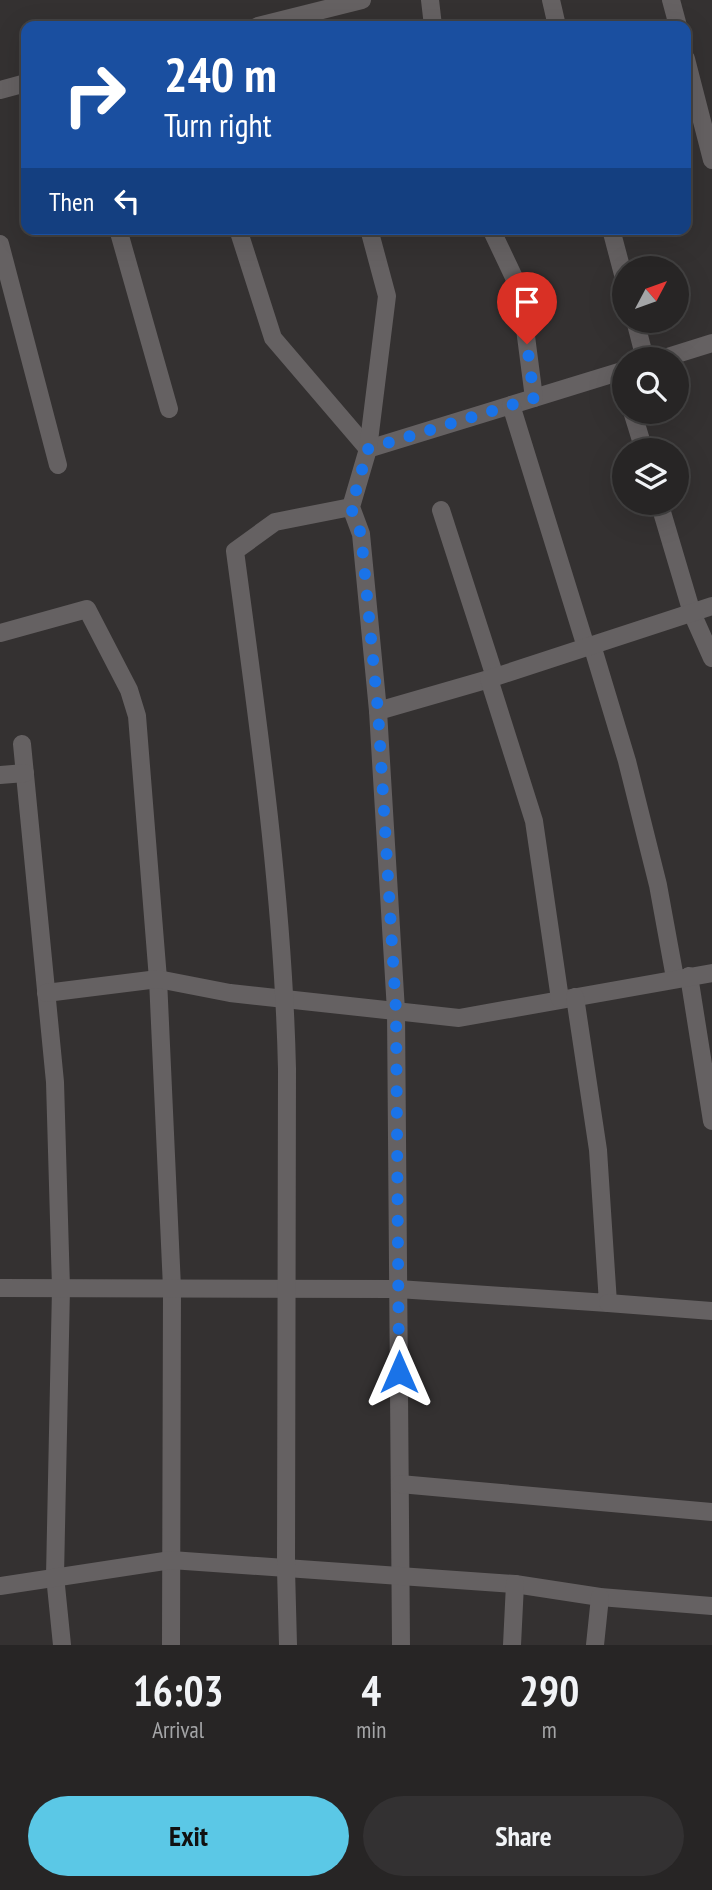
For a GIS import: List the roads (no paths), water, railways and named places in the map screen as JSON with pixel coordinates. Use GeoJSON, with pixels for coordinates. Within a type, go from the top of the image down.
{"type":"FeatureCollection","features":[{"type":"Feature","properties":{"kind":"street"},"geometry":{"type":"LineString","coordinates":[[312,20],[362,0]]}},
{"type":"Feature","properties":{"kind":"street"},"geometry":{"type":"LineString","coordinates":[[430,0],[432,21]]}},
{"type":"Feature","properties":{"kind":"street"},"geometry":{"type":"LineString","coordinates":[[551,0],[556,21]]}},
{"type":"Feature","properties":{"kind":"street"},"geometry":{"type":"LineString","coordinates":[[671,0],[677,21]]}},
{"type":"Feature","properties":{"kind":"street"},"geometry":{"type":"LineString","coordinates":[[691,79],[712,160]]}},
{"type":"Feature","properties":{"kind":"street"},"geometry":{"type":"LineString","coordinates":[[0,90],[21,84]]}},
{"type":"Feature","properties":{"kind":"street"},"geometry":{"type":"LineString","coordinates":[[120,235],[169,409]]}},
{"type":"Feature","properties":{"kind":"street"},"geometry":{"type":"LineString","coordinates":[[240,235],[273,338],[368,449]]}},
{"type":"Feature","properties":{"kind":"street"},"geometry":{"type":"LineString","coordinates":[[371,235],[387,296],[368,449],[351,508],[361,534],[378,711],[396,1011],[401,1645]]}},
{"type":"Feature","properties":{"kind":"street"},"geometry":{"type":"LineString","coordinates":[[494,235],[520,290],[534,398]]}},
{"type":"Feature","properties":{"kind":"street"},"geometry":{"type":"LineString","coordinates":[[613,235],[618,256]]}},
{"type":"Feature","properties":{"kind":"street"},"geometry":{"type":"LineString","coordinates":[[0,244],[58,465]]}},
{"type":"Feature","properties":{"kind":"street"},"geometry":{"type":"LineString","coordinates":[[689,350],[712,342]]}},
{"type":"Feature","properties":{"kind":"street"},"geometry":{"type":"LineString","coordinates":[[368,449],[534,398],[612,378]]}},
{"type":"Feature","properties":{"kind":"street"},"geometry":{"type":"LineString","coordinates":[[511,405],[627,761],[709,1090],[712,1121]]}},
{"type":"Feature","properties":{"kind":"street"},"geometry":{"type":"LineString","coordinates":[[288,1645],[285,999],[263,761],[235,551],[275,522],[351,508]]}},
{"type":"Feature","properties":{"kind":"street"},"geometry":{"type":"LineString","coordinates":[[441,510],[534,821],[598,1150],[608,1303]]}},
{"type":"Feature","properties":{"kind":"street"},"geometry":{"type":"LineString","coordinates":[[663,515],[692,613],[712,657]]}},
{"type":"Feature","properties":{"kind":"street"},"geometry":{"type":"LineString","coordinates":[[378,711],[492,678],[712,606]]}},
{"type":"Feature","properties":{"kind":"street"},"geometry":{"type":"LineString","coordinates":[[0,633],[86,609],[129,690],[137,716],[158,979],[172,1288],[171,1645]]}},
{"type":"Feature","properties":{"kind":"street"},"geometry":{"type":"LineString","coordinates":[[22,744],[55,1082],[61,1288],[55,1576],[62,1645]]}},
{"type":"Feature","properties":{"kind":"street"},"geometry":{"type":"LineString","coordinates":[[0,775],[25,773]]}},
{"type":"Feature","properties":{"kind":"street"},"geometry":{"type":"LineString","coordinates":[[46,993],[158,979],[230,993],[459,1018],[712,973]]}},
{"type":"Feature","properties":{"kind":"street"},"geometry":{"type":"LineString","coordinates":[[0,1288],[398,1289],[712,1311]]}},
{"type":"Feature","properties":{"kind":"street"},"geometry":{"type":"LineString","coordinates":[[400,1484],[712,1512]]}},
{"type":"Feature","properties":{"kind":"street"},"geometry":{"type":"LineString","coordinates":[[0,1586],[172,1560],[515,1584],[600,1597],[712,1606]]}},
{"type":"Feature","properties":{"kind":"street"},"geometry":{"type":"LineString","coordinates":[[512,1645],[515,1584]]}},
{"type":"Feature","properties":{"kind":"street"},"geometry":{"type":"LineString","coordinates":[[596,1645],[600,1597]]}}]}
